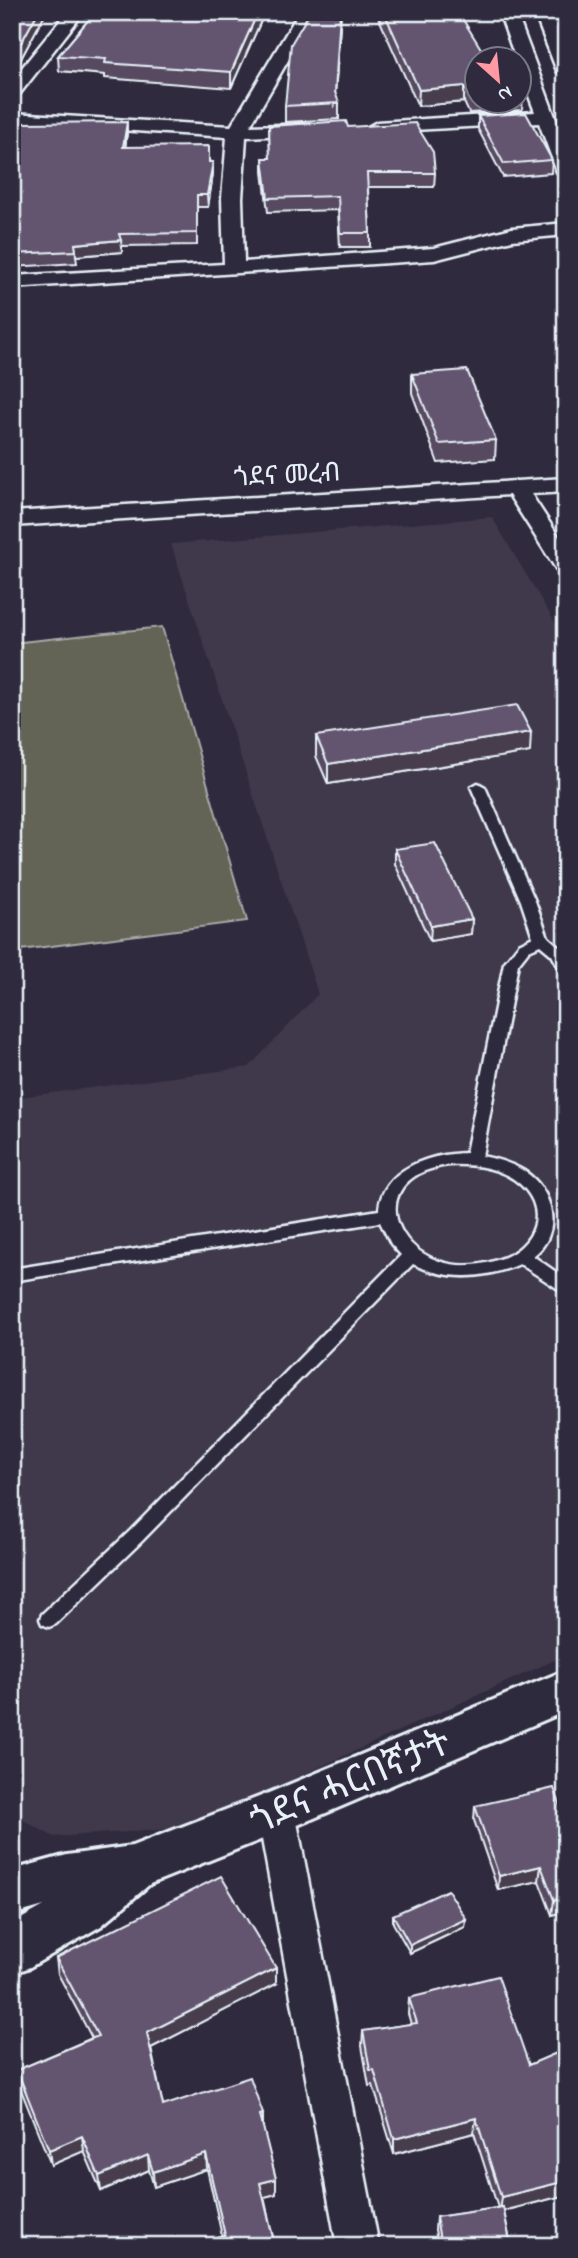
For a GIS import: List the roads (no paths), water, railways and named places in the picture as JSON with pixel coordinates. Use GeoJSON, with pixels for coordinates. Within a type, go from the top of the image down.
{"type":"FeatureCollection","features":[{"type":"Feature","properties":{"kind":"main road","name":"ጎደና ሓርበኛታት"},"geometry":{"type":"LineString","coordinates":[[133,1868],[276,1812],[566,1690]]}},
{"type":"Feature","properties":{"kind":"main road"},"geometry":{"type":"LineString","coordinates":[[12,1894],[67,1877],[133,1868]]}},
{"type":"Feature","properties":{"kind":"main road"},"geometry":{"type":"LineString","coordinates":[[12,1951],[83,1910],[133,1868]]}},
{"type":"Feature","properties":{"kind":"street"},"geometry":{"type":"LineString","coordinates":[[12,92],[76,12]]}},
{"type":"Feature","properties":{"kind":"street"},"geometry":{"type":"LineString","coordinates":[[234,269],[232,198],[237,132],[308,12]]}},
{"type":"Feature","properties":{"kind":"street"},"geometry":{"type":"LineString","coordinates":[[507,12],[566,172]]}},
{"type":"Feature","properties":{"kind":"street"},"geometry":{"type":"LineString","coordinates":[[542,12],[566,71]]}},
{"type":"Feature","properties":{"kind":"street"},"geometry":{"type":"LineString","coordinates":[[361,127],[544,117]]}},
{"type":"Feature","properties":{"kind":"street"},"geometry":{"type":"LineString","coordinates":[[12,118],[237,132],[333,128]]}},
{"type":"Feature","properties":{"kind":"street"},"geometry":{"type":"LineString","coordinates":[[12,282],[434,254],[512,234],[566,229]]}},
{"type":"Feature","properties":{"kind":"street","name":"ጎደና መረብ"},"geometry":{"type":"LineString","coordinates":[[12,519],[566,485]]}},
{"type":"Feature","properties":{"kind":"street"},"geometry":{"type":"LineString","coordinates":[[516,488],[566,567]]}},
{"type":"Feature","properties":{"kind":"street"},"geometry":{"type":"LineString","coordinates":[[276,1812],[358,2246]]}},
{"type":"Feature","properties":{"kind":"lane"},"geometry":{"type":"LineString","coordinates":[[478,787],[528,901],[541,939],[558,952],[566,969]]}},
{"type":"Feature","properties":{"kind":"lane"},"geometry":{"type":"LineString","coordinates":[[473,1159],[511,963],[524,947],[541,939]]}},
{"type":"Feature","properties":{"kind":"lane"},"geometry":{"type":"LineString","coordinates":[[473,1159],[497,1165],[519,1175],[534,1190],[543,1207],[544,1225],[537,1242],[522,1257],[502,1267],[479,1272],[430,1266],[411,1255],[396,1240],[385,1215],[394,1189],[408,1175],[427,1165],[449,1160],[473,1159]]}},
{"type":"Feature","properties":{"kind":"lane"},"geometry":{"type":"LineString","coordinates":[[12,1275],[385,1215]]}},
{"type":"Feature","properties":{"kind":"lane"},"geometry":{"type":"LineString","coordinates":[[49,1619],[136,1536],[411,1255]]}},
{"type":"Feature","properties":{"kind":"lane"},"geometry":{"type":"LineString","coordinates":[[522,1257],[566,1288]]}}]}
